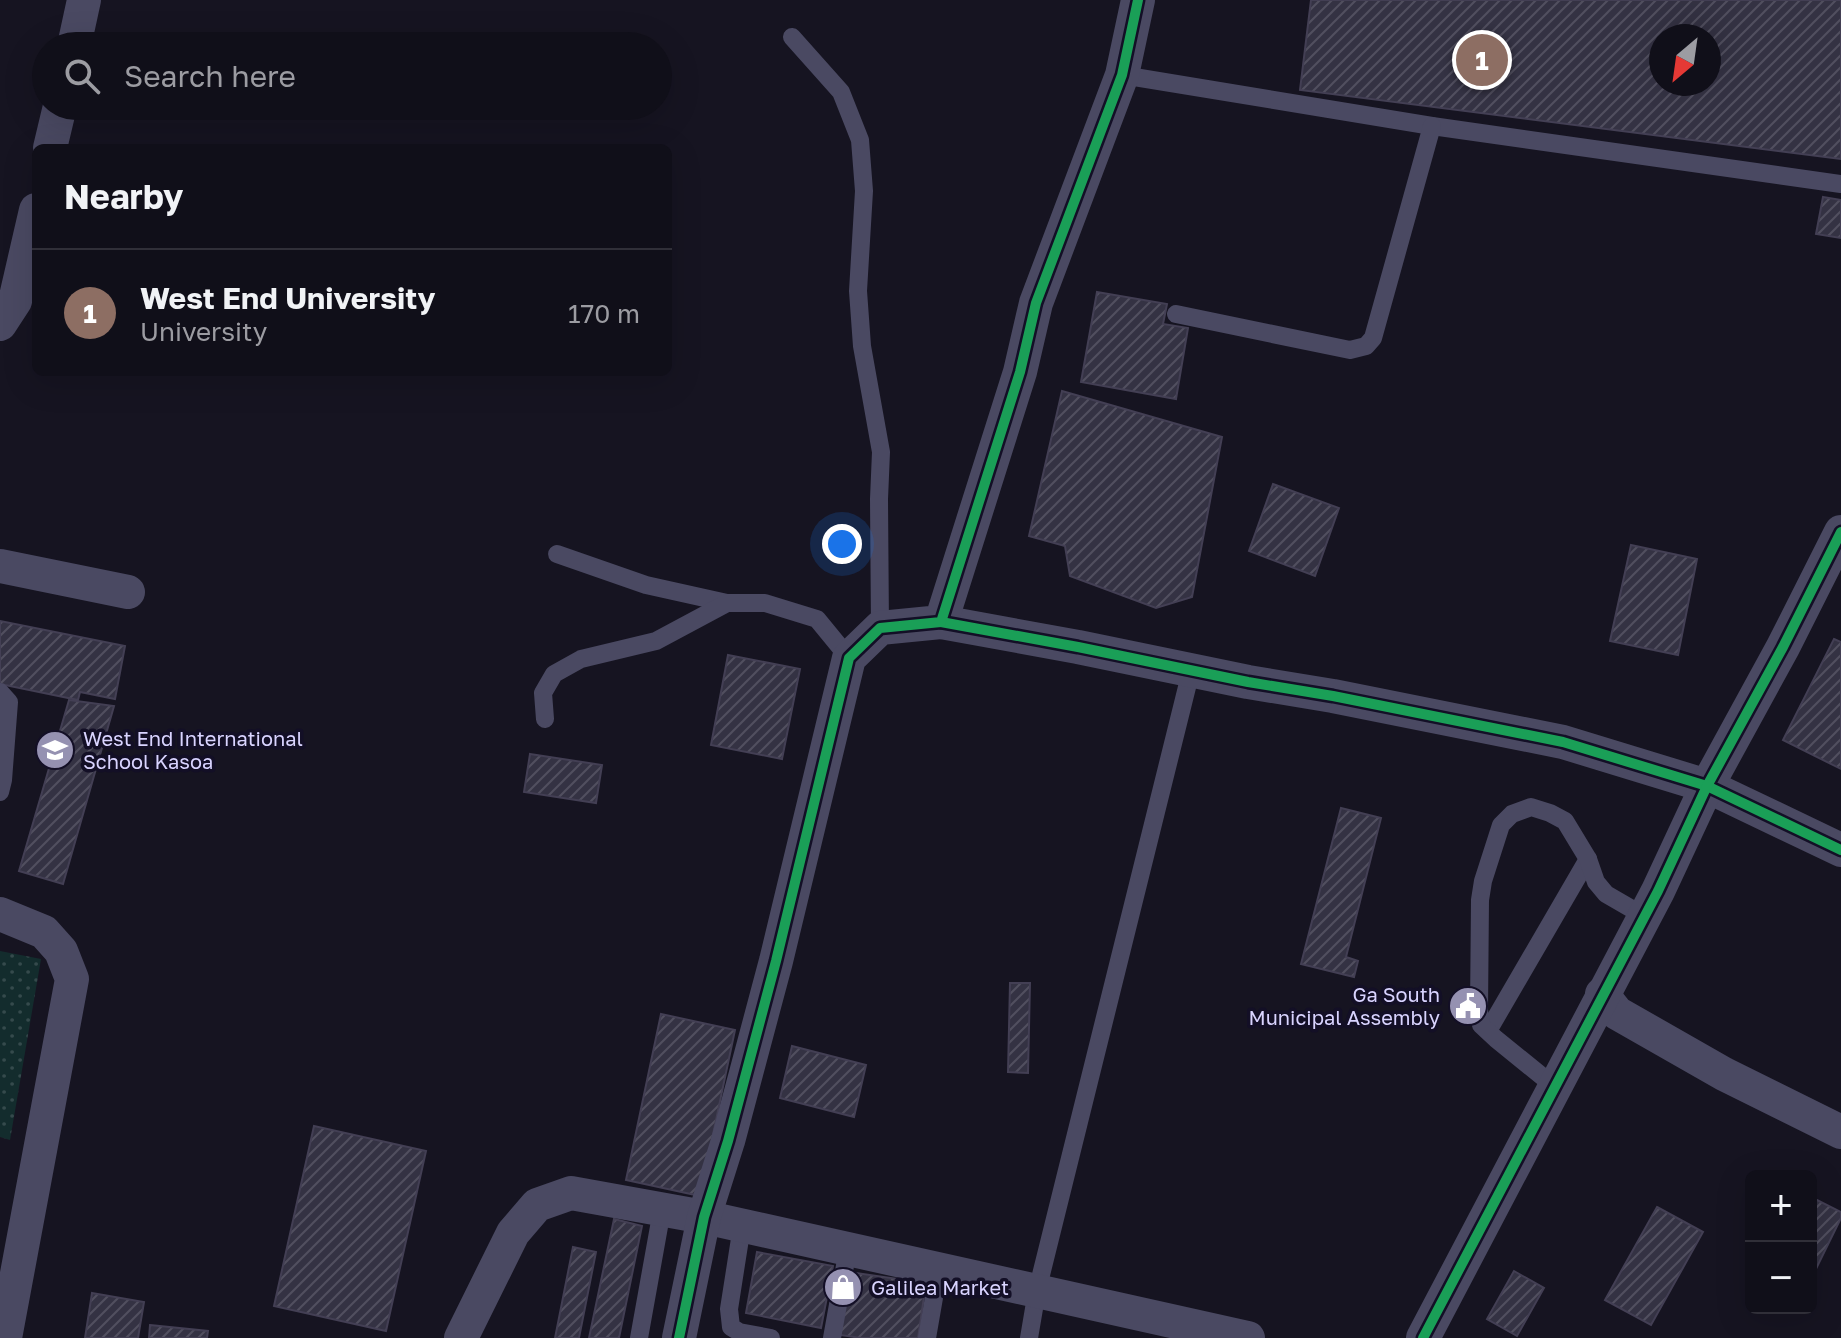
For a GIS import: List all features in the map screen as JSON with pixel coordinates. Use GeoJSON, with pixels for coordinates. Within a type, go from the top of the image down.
{"type":"FeatureCollection","features":[{"type":"Feature","properties":{"kind":"street"},"geometry":{"type":"LineString","coordinates":[[77,32],[84,0]]}},
{"type":"Feature","properties":{"kind":"street"},"geometry":{"type":"LineString","coordinates":[[941,622],[1017,385],[1036,303],[1122,75],[1138,0]]}},
{"type":"Feature","properties":{"kind":"street"},"geometry":{"type":"LineString","coordinates":[[51,144],[57,120]]}},
{"type":"Feature","properties":{"kind":"street"},"geometry":{"type":"LineString","coordinates":[[0,324],[15,301],[32,227]]}},
{"type":"Feature","properties":{"kind":"street"},"geometry":{"type":"LineString","coordinates":[[1423,1338],[1841,532]]}},
{"type":"Feature","properties":{"kind":"street"},"geometry":{"type":"LineString","coordinates":[[0,566],[128,592]]}},
{"type":"Feature","properties":{"kind":"street"},"geometry":{"type":"LineString","coordinates":[[679,1338],[704,1217],[728,1141],[776,961],[849,658],[880,628],[941,622],[1563,742],[1707,786],[1841,850]]}},
{"type":"Feature","properties":{"kind":"street"},"geometry":{"type":"LineString","coordinates":[[1,913],[44,932],[61,951],[72,979],[5,1338]]}},
{"type":"Feature","properties":{"kind":"street"},"geometry":{"type":"LineString","coordinates":[[1602,994],[1617,1013],[1724,1074],[1841,1132]]}},
{"type":"Feature","properties":{"kind":"street"},"geometry":{"type":"LineString","coordinates":[[461,1338],[513,1233],[537,1205],[571,1193],[704,1217],[1248,1338]]}},
{"type":"Feature","properties":{"kind":"lane"},"geometry":{"type":"LineString","coordinates":[[792,37],[841,92],[860,140],[864,191],[858,291],[861,332],[881,452],[880,628]]}},
{"type":"Feature","properties":{"kind":"lane"},"geometry":{"type":"LineString","coordinates":[[1122,75],[1432,126],[1841,184]]}},
{"type":"Feature","properties":{"kind":"lane"},"geometry":{"type":"LineString","coordinates":[[1176,314],[1350,350],[1366,346],[1373,338],[1432,126]]}},
{"type":"Feature","properties":{"kind":"lane"},"geometry":{"type":"LineString","coordinates":[[557,554],[646,585],[727,603],[765,603],[817,619],[849,658]]}},
{"type":"Feature","properties":{"kind":"lane"},"geometry":{"type":"LineString","coordinates":[[545,719],[543,693],[554,674],[581,659],[656,641],[727,603]]}},
{"type":"Feature","properties":{"kind":"lane"},"geometry":{"type":"LineString","coordinates":[[1029,1338],[1037,1291],[1191,671]]}},
{"type":"Feature","properties":{"kind":"lane"},"geometry":{"type":"LineString","coordinates":[[0,692],[9,702],[0,792]]}},
{"type":"Feature","properties":{"kind":"lane"},"geometry":{"type":"LineString","coordinates":[[1554,1086],[1481,1025],[1480,900],[1501,825],[1512,814],[1531,807],[1565,821],[1588,859],[1596,882],[1606,894],[1644,916]]}},
{"type":"Feature","properties":{"kind":"lane"},"geometry":{"type":"LineString","coordinates":[[1488,1031],[1588,859]]}},
{"type":"Feature","properties":{"kind":"lane"},"geometry":{"type":"LineString","coordinates":[[639,1338],[662,1210]]}},
{"type":"Feature","properties":{"kind":"lane"},"geometry":{"type":"LineString","coordinates":[[742,1226],[729,1320],[731,1327],[739,1332],[771,1338]]}},
{"type":"Feature","properties":{"kind":"lane"},"geometry":{"type":"LineString","coordinates":[[832,1338],[848,1249]]}},
{"type":"Feature","properties":{"kind":"lane"},"geometry":{"type":"LineString","coordinates":[[927,1338],[939,1269]]}},
{"type":"Feature","properties":{"kind":"green space"},"geometry":{"type":"Polygon","coordinates":[[[0,951],[41,959],[10,1140],[0,1137],[0,951]]]}},
{"type":"Feature","properties":{"kind":"building"},"geometry":{"type":"Polygon","coordinates":[[[1311,0],[1841,0],[1841,159],[1300,90],[1311,0]]]}},
{"type":"Feature","properties":{"kind":"building"},"geometry":{"type":"Polygon","coordinates":[[[1823,197],[1841,200],[1841,238],[1816,234],[1823,197]]]}},
{"type":"Feature","properties":{"kind":"building"},"geometry":{"type":"Polygon","coordinates":[[[1097,292],[1167,304],[1163,324],[1188,328],[1176,399],[1081,382],[1097,292]]]}},
{"type":"Feature","properties":{"kind":"building"},"geometry":{"type":"Polygon","coordinates":[[[1062,391],[1222,437],[1192,597],[1156,608],[1070,576],[1065,546],[1029,536],[1062,391]]]}},
{"type":"Feature","properties":{"kind":"building"},"geometry":{"type":"Polygon","coordinates":[[[1273,484],[1339,508],[1315,576],[1249,551],[1273,484]]]}},
{"type":"Feature","properties":{"kind":"building"},"geometry":{"type":"Polygon","coordinates":[[[1631,545],[1697,559],[1678,655],[1610,641],[1631,545]]]}},
{"type":"Feature","properties":{"kind":"building"},"geometry":{"type":"Polygon","coordinates":[[[0,621],[125,646],[115,699],[80,692],[78,700],[0,684],[0,621]]]}},
{"type":"Feature","properties":{"kind":"building"},"geometry":{"type":"Polygon","coordinates":[[[1834,639],[1841,642],[1841,769],[1783,740],[1834,639]]]}},
{"type":"Feature","properties":{"kind":"building"},"geometry":{"type":"Polygon","coordinates":[[[728,655],[800,669],[782,759],[711,745],[728,655]]]}},
{"type":"Feature","properties":{"kind":"building"},"geometry":{"type":"Polygon","coordinates":[[[69,700],[114,706],[63,884],[19,871],[69,700]]]}},
{"type":"Feature","properties":{"kind":"building"},"geometry":{"type":"Polygon","coordinates":[[[530,754],[602,765],[596,803],[524,792],[530,754]]]}},
{"type":"Feature","properties":{"kind":"building"},"geometry":{"type":"Polygon","coordinates":[[[1341,808],[1381,818],[1346,957],[1358,961],[1354,977],[1301,964],[1341,808]]]}},
{"type":"Feature","properties":{"kind":"building"},"geometry":{"type":"Polygon","coordinates":[[[1010,983],[1030,983],[1028,1073],[1008,1072],[1010,983]]]}},
{"type":"Feature","properties":{"kind":"building"},"geometry":{"type":"Polygon","coordinates":[[[661,1014],[735,1030],[700,1196],[626,1180],[661,1014]]]}},
{"type":"Feature","properties":{"kind":"building"},"geometry":{"type":"Polygon","coordinates":[[[792,1046],[866,1065],[854,1117],[780,1098],[792,1046]]]}},
{"type":"Feature","properties":{"kind":"building"},"geometry":{"type":"Polygon","coordinates":[[[314,1126],[426,1151],[386,1331],[274,1306],[314,1126]]]}},
{"type":"Feature","properties":{"kind":"building"},"geometry":{"type":"Polygon","coordinates":[[[1817,1200],[1841,1212],[1841,1218],[1817,1267],[1817,1200]]]}},
{"type":"Feature","properties":{"kind":"building"},"geometry":{"type":"Polygon","coordinates":[[[1657,1207],[1703,1232],[1651,1325],[1605,1300],[1657,1207]]]}},
{"type":"Feature","properties":{"kind":"building"},"geometry":{"type":"Polygon","coordinates":[[[614,1219],[642,1226],[619,1338],[589,1338],[614,1219]]]}},
{"type":"Feature","properties":{"kind":"building"},"geometry":{"type":"Polygon","coordinates":[[[573,1247],[596,1252],[579,1338],[555,1338],[573,1247]]]}},
{"type":"Feature","properties":{"kind":"building"},"geometry":{"type":"Polygon","coordinates":[[[757,1252],[833,1266],[821,1328],[746,1313],[757,1252]]]}},
{"type":"Feature","properties":{"kind":"building"},"geometry":{"type":"Polygon","coordinates":[[[1514,1271],[1544,1288],[1517,1336],[1487,1319],[1514,1271]]]}},
{"type":"Feature","properties":{"kind":"building"},"geometry":{"type":"Polygon","coordinates":[[[849,1272],[926,1283],[918,1338],[840,1335],[849,1272]]]}},
{"type":"Feature","properties":{"kind":"building"},"geometry":{"type":"Polygon","coordinates":[[[92,1293],[144,1302],[138,1338],[85,1338],[92,1293]]]}},
{"type":"Feature","properties":{"kind":"building"},"geometry":{"type":"Polygon","coordinates":[[[150,1325],[208,1331],[207,1338],[149,1338],[150,1325]]]}},
{"type":"Feature","properties":{"kind":"cycle path"},"geometry":{"type":"LineString","coordinates":[[679,1338],[704,1217],[728,1141],[776,961],[849,658],[880,628],[941,622],[1020,372],[1036,303],[1122,75],[1138,0]]}},
{"type":"Feature","properties":{"kind":"cycle path"},"geometry":{"type":"LineString","coordinates":[[1423,1338],[1658,891],[1707,786],[1841,532]]}},
{"type":"Feature","properties":{"kind":"cycle path"},"geometry":{"type":"LineString","coordinates":[[941,622],[1563,742],[1707,786],[1841,850]]}},
{"type":"Feature","properties":{"kind":"place","name":"West End University"},"geometry":{"type":"Point","coordinates":[1482,60]}},
{"type":"Feature","properties":{"kind":"place","name":"West End International School Kasoa"},"geometry":{"type":"Point","coordinates":[55,750]}},
{"type":"Feature","properties":{"kind":"place","name":"Ga South Municipal Assembly"},"geometry":{"type":"Point","coordinates":[1468,1006]}},
{"type":"Feature","properties":{"kind":"place","name":"Galilea Market"},"geometry":{"type":"Point","coordinates":[843,1287]}}]}
